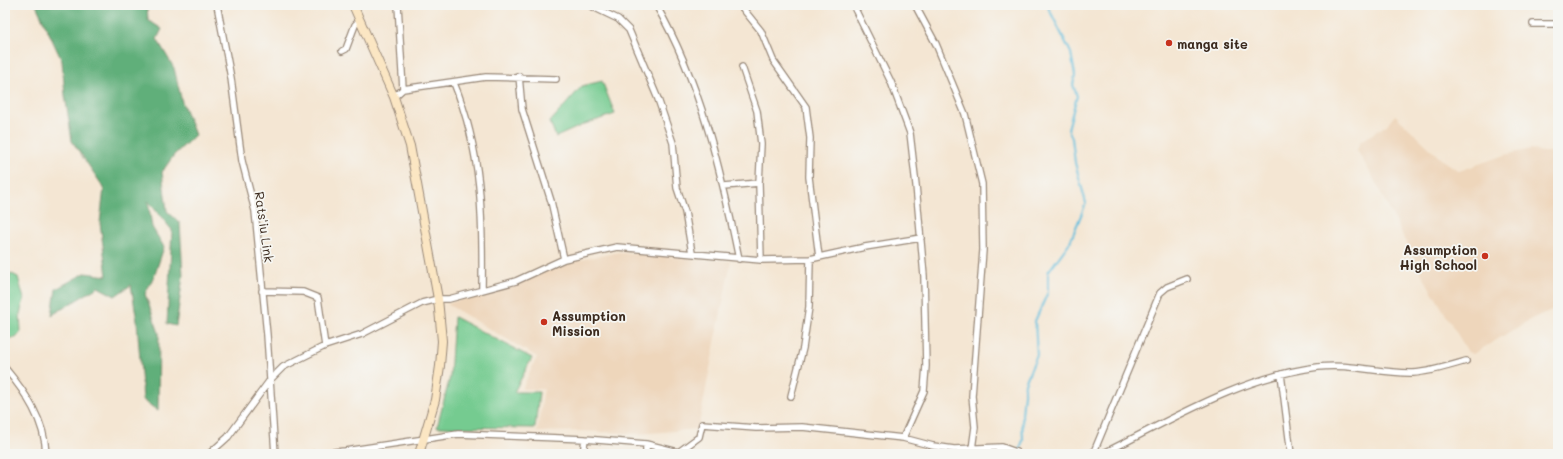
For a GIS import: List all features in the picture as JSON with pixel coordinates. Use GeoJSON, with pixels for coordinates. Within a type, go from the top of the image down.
{"type":"FeatureCollection","features":[{"type":"Feature","properties":{"kind":"main road"},"geometry":{"type":"LineString","coordinates":[[354,5],[394,97],[410,146],[438,299],[442,341],[440,360],[434,400],[419,454]]}},
{"type":"Feature","properties":{"kind":"street","name":"Rats'iu Link"},"geometry":{"type":"LineString","coordinates":[[216,5],[231,78],[242,161],[255,211],[275,454]]}},
{"type":"Feature","properties":{"kind":"street"},"geometry":{"type":"LineString","coordinates":[[398,5],[403,89]]}},
{"type":"Feature","properties":{"kind":"street"},"geometry":{"type":"LineString","coordinates":[[589,5],[618,19],[629,30],[658,99],[673,144],[677,188],[686,212],[692,253]]}},
{"type":"Feature","properties":{"kind":"street"},"geometry":{"type":"LineString","coordinates":[[656,5],[695,87],[724,186],[739,259]]}},
{"type":"Feature","properties":{"kind":"street"},"geometry":{"type":"LineString","coordinates":[[740,5],[761,31],[772,60],[806,107],[810,138],[809,177],[819,257]]}},
{"type":"Feature","properties":{"kind":"street"},"geometry":{"type":"LineString","coordinates":[[853,5],[891,82],[910,133],[924,276],[926,366],[924,391],[903,438]]}},
{"type":"Feature","properties":{"kind":"street"},"geometry":{"type":"LineString","coordinates":[[915,5],[936,44],[965,114],[982,184],[983,250],[972,396],[975,427],[972,449]]}},
{"type":"Feature","properties":{"kind":"street"},"geometry":{"type":"LineString","coordinates":[[342,51],[346,49],[355,25],[360,20]]}},
{"type":"Feature","properties":{"kind":"street"},"geometry":{"type":"LineString","coordinates":[[1533,24],[1558,24]]}},
{"type":"Feature","properties":{"kind":"street"},"geometry":{"type":"LineString","coordinates":[[742,67],[758,111],[761,144],[759,182],[761,260]]}},
{"type":"Feature","properties":{"kind":"street"},"geometry":{"type":"LineString","coordinates":[[394,97],[403,89],[454,83],[486,77],[519,76],[556,79]]}},
{"type":"Feature","properties":{"kind":"street"},"geometry":{"type":"LineString","coordinates":[[519,76],[522,109],[551,202],[564,259]]}},
{"type":"Feature","properties":{"kind":"street"},"geometry":{"type":"LineString","coordinates":[[454,83],[472,139],[476,157],[482,209],[482,289]]}},
{"type":"Feature","properties":{"kind":"street"},"geometry":{"type":"LineString","coordinates":[[724,186],[759,182]]}},
{"type":"Feature","properties":{"kind":"street"},"geometry":{"type":"LineString","coordinates":[[209,454],[228,436],[270,380],[283,366],[325,346],[362,334],[422,303],[438,299],[449,299],[516,281],[564,259],[617,248],[692,253],[739,259],[810,259],[865,247],[921,238]]}},
{"type":"Feature","properties":{"kind":"street"},"geometry":{"type":"LineString","coordinates":[[791,396],[803,348],[809,307],[810,259]]}},
{"type":"Feature","properties":{"kind":"street"},"geometry":{"type":"LineString","coordinates":[[1093,454],[1160,293],[1167,288],[1187,279]]}},
{"type":"Feature","properties":{"kind":"street"},"geometry":{"type":"LineString","coordinates":[[262,291],[303,292],[318,298],[325,346]]}},
{"type":"Feature","properties":{"kind":"street"},"geometry":{"type":"LineString","coordinates":[[1102,454],[1212,399],[1281,374],[1319,367],[1343,366],[1413,373],[1466,361]]}},
{"type":"Feature","properties":{"kind":"street"},"geometry":{"type":"LineString","coordinates":[[5,368],[37,413],[46,438],[46,454]]}},
{"type":"Feature","properties":{"kind":"street"},"geometry":{"type":"LineString","coordinates":[[1281,374],[1291,454]]}},
{"type":"Feature","properties":{"kind":"street"},"geometry":{"type":"LineString","coordinates":[[312,454],[346,451],[458,434],[585,439],[646,444],[683,453],[699,437],[702,424],[756,428],[802,427],[903,438],[933,446],[972,449],[982,447],[1002,447],[1018,454]]}},
{"type":"Feature","properties":{"kind":"street"},"geometry":{"type":"LineString","coordinates":[[583,454],[585,439]]}},
{"type":"Feature","properties":{"kind":"street"},"geometry":{"type":"LineString","coordinates":[[646,444],[646,454]]}},
{"type":"Feature","properties":{"kind":"shaded area","name":"Assumption High School"},"geometry":{"type":"Polygon","coordinates":[[[1395,115],[1441,159],[1459,171],[1505,155],[1531,149],[1542,152],[1558,152],[1558,307],[1531,319],[1473,354],[1468,352],[1424,278],[1376,183],[1357,150],[1360,142],[1388,124],[1395,115]]]}},
{"type":"Feature","properties":{"kind":"shaded area"},"geometry":{"type":"Polygon","coordinates":[[[619,252],[731,261],[698,429],[639,434],[582,431],[537,432],[544,389],[522,389],[537,357],[447,304],[516,283],[569,262],[619,252]]]}},
{"type":"Feature","properties":{"kind":"green space"},"geometry":{"type":"Polygon","coordinates":[[[36,5],[147,5],[148,20],[162,29],[157,39],[174,68],[182,102],[195,135],[174,155],[162,172],[167,211],[180,223],[183,276],[176,326],[167,324],[172,230],[148,201],[152,227],[164,247],[155,274],[145,294],[159,333],[158,411],[143,400],[137,321],[131,285],[115,296],[98,287],[52,315],[56,289],[85,273],[107,276],[100,223],[104,188],[72,141],[65,95],[62,61],[36,5]]]}},
{"type":"Feature","properties":{"kind":"green space"},"geometry":{"type":"Polygon","coordinates":[[[602,81],[615,114],[585,124],[556,137],[550,122],[582,86],[602,81]]]}},
{"type":"Feature","properties":{"kind":"green space"},"geometry":{"type":"Polygon","coordinates":[[[10,273],[18,277],[24,299],[20,314],[21,332],[16,338],[5,338],[5,299],[7,297],[10,273]]]}},
{"type":"Feature","properties":{"kind":"green space"},"geometry":{"type":"Polygon","coordinates":[[[454,317],[532,358],[514,392],[539,392],[535,428],[437,427],[450,377],[454,317]]]}},
{"type":"Feature","properties":{"kind":"waterway"},"geometry":{"type":"LineString","coordinates":[[1019,453],[1023,440],[1022,415],[1025,383],[1037,355],[1035,321],[1048,292],[1048,272],[1070,242],[1086,203],[1075,163],[1072,138],[1068,129],[1077,96],[1073,85],[1075,75],[1071,53],[1047,5]]}},
{"type":"Feature","properties":{"kind":"place","name":"manga site"},"geometry":{"type":"Point","coordinates":[1169,43]}},
{"type":"Feature","properties":{"kind":"place","name":"Assumption High School"},"geometry":{"type":"Point","coordinates":[1485,256]}},
{"type":"Feature","properties":{"kind":"place","name":"Assumption Mission"},"geometry":{"type":"Point","coordinates":[544,322]}}]}
